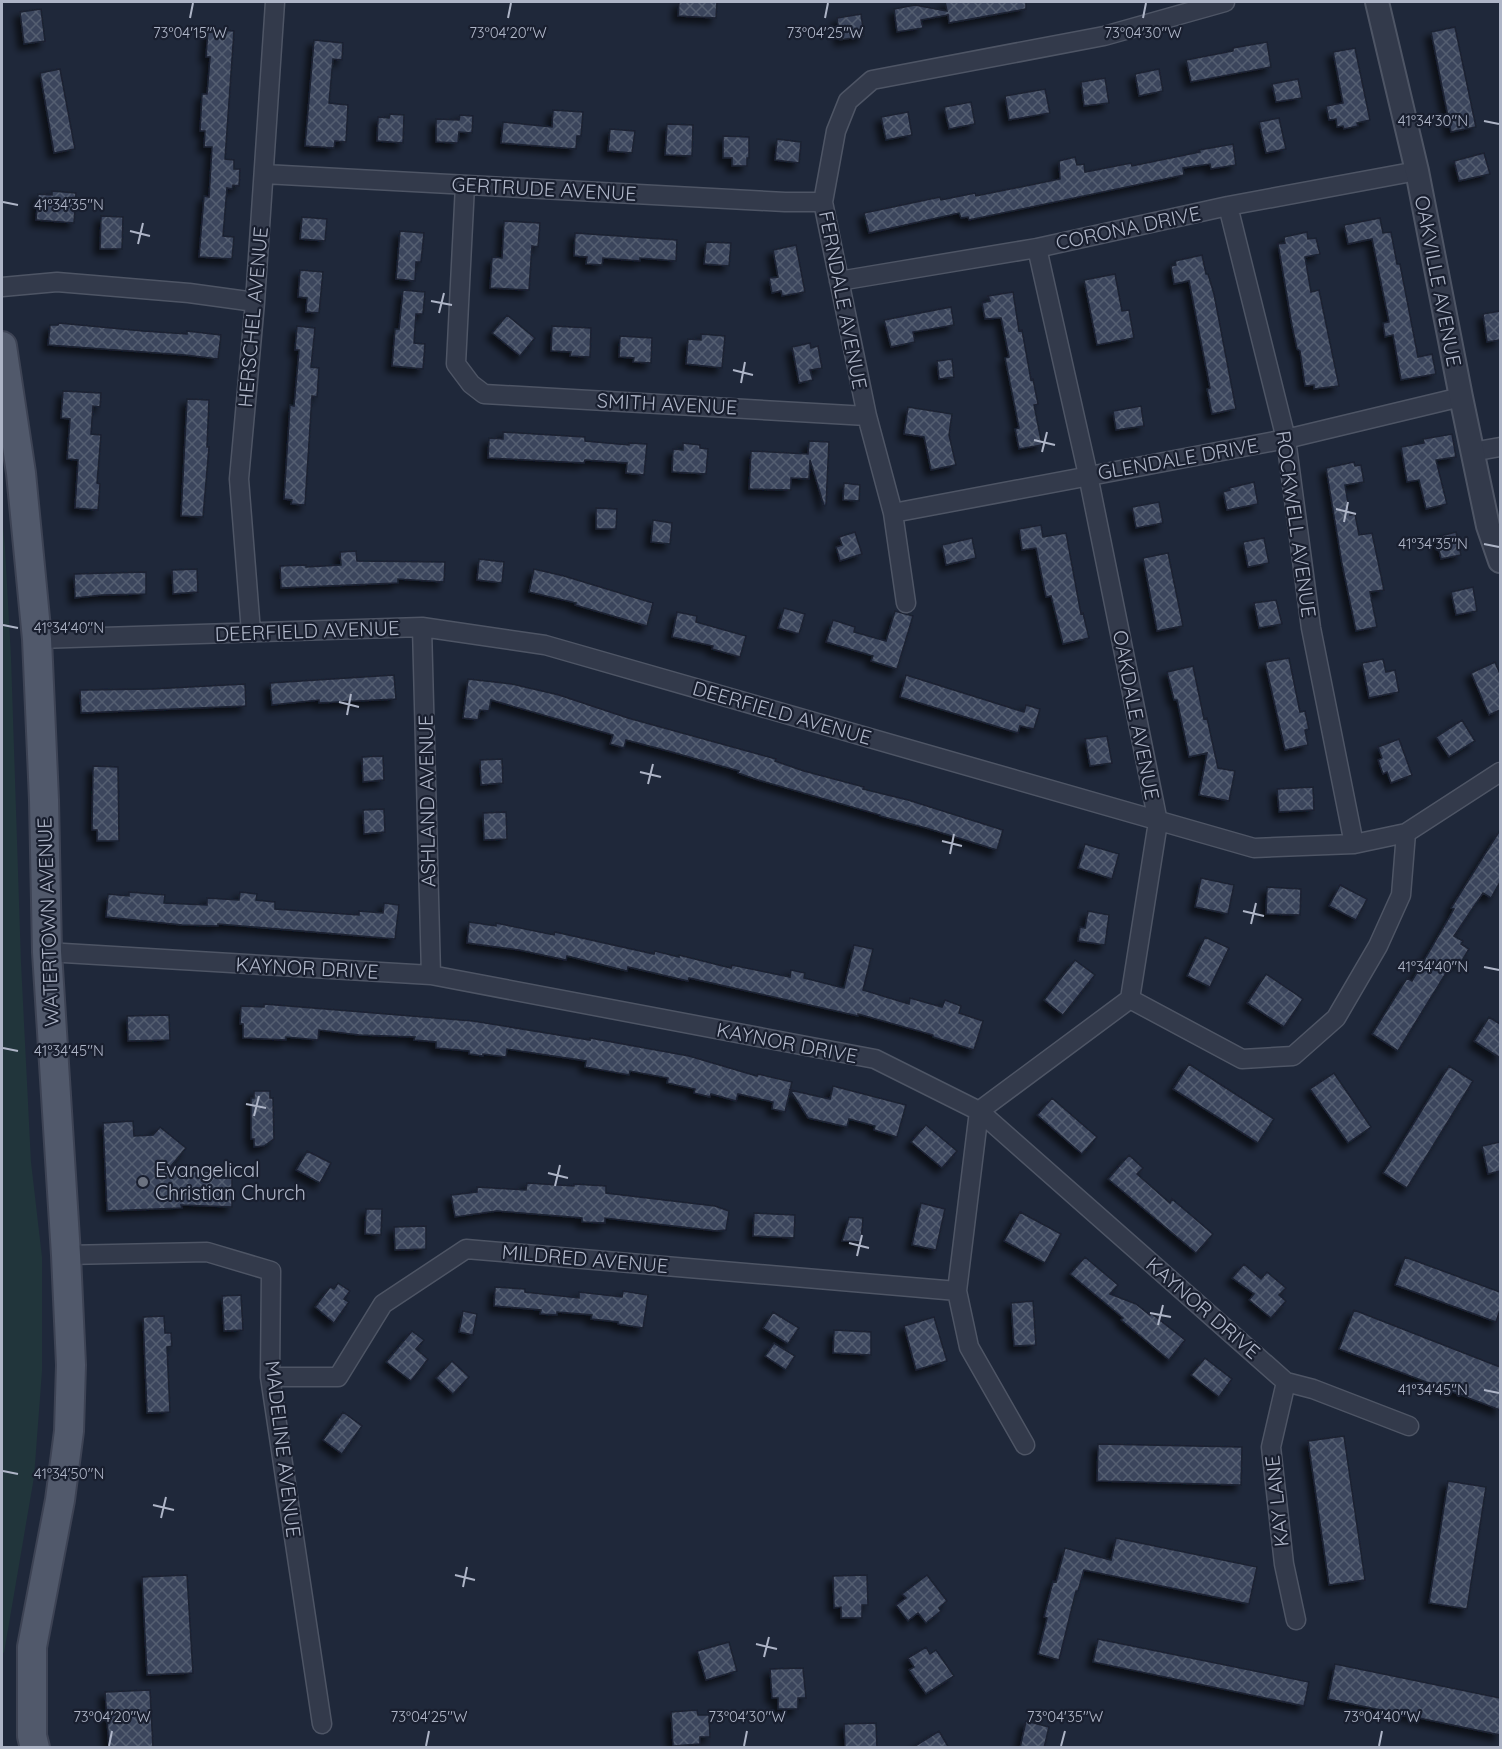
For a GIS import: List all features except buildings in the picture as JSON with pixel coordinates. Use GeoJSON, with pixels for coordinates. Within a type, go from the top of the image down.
{"type":"FeatureCollection","features":[{"type":"Feature","properties":{"kind":"main road","name":"WATERTOWN AVENUE"},"geometry":{"type":"LineString","coordinates":[[2,346],[21,473],[37,639],[44,800],[47,952],[71,1365],[69,1431],[60,1500],[32,1647],[32,1736],[35,1748]]}},
{"type":"Feature","properties":{"kind":"street","name":"HERSCHEL AVENUE"},"geometry":{"type":"LineString","coordinates":[[251,633],[240,479],[255,302],[275,2]]}},
{"type":"Feature","properties":{"kind":"street","name":"FERNDALE AVENUE"},"geometry":{"type":"LineString","coordinates":[[906,603],[893,513],[867,416],[823,202],[836,131],[848,100],[872,81],[1104,36],[1225,2]]}},
{"type":"Feature","properties":{"kind":"street","name":"OAKVILLE AVENUE"},"geometry":{"type":"LineString","coordinates":[[1377,2],[1417,171],[1488,526],[1500,561]]}},
{"type":"Feature","properties":{"kind":"street","name":"CORONA DRIVE"},"geometry":{"type":"LineString","coordinates":[[839,281],[1037,248],[1228,206],[1417,171]]}},
{"type":"Feature","properties":{"kind":"street","name":"GERTRUDE AVENUE"},"geometry":{"type":"LineString","coordinates":[[264,174],[785,202],[823,202]]}},
{"type":"Feature","properties":{"kind":"street","name":"SMITH AVENUE"},"geometry":{"type":"LineString","coordinates":[[465,185],[456,364],[471,384],[484,394],[867,416]]}},
{"type":"Feature","properties":{"kind":"street","name":"ROCKWELL AVENUE"},"geometry":{"type":"LineString","coordinates":[[1228,206],[1286,439],[1311,628],[1354,844]]}},
{"type":"Feature","properties":{"kind":"street","name":"OAKDALE AVENUE"},"geometry":{"type":"LineString","coordinates":[[1037,248],[1088,475],[1158,822],[1130,999]]}},
{"type":"Feature","properties":{"kind":"street"},"geometry":{"type":"LineString","coordinates":[[2,287],[57,282],[189,293],[255,302]]}},
{"type":"Feature","properties":{"kind":"street","name":"GLENDALE DRIVE"},"geometry":{"type":"LineString","coordinates":[[893,513],[1286,439],[1461,397]]}},
{"type":"Feature","properties":{"kind":"street"},"geometry":{"type":"LineString","coordinates":[[1472,452],[1500,447]]}},
{"type":"Feature","properties":{"kind":"street","name":"DEERFIELD AVENUE"},"geometry":{"type":"LineString","coordinates":[[37,639],[422,627],[545,645],[1254,848],[1354,844],[1406,833],[1500,772]]}},
{"type":"Feature","properties":{"kind":"street","name":"ASHLAND AVENUE"},"geometry":{"type":"LineString","coordinates":[[422,627],[431,975]]}},
{"type":"Feature","properties":{"kind":"street"},"geometry":{"type":"LineString","coordinates":[[1025,1445],[969,1347],[957,1291],[979,1111],[1130,999],[1242,1059],[1293,1056],[1336,1018],[1378,946],[1401,895],[1406,833]]}},
{"type":"Feature","properties":{"kind":"street","name":"KAYNOR DRIVE"},"geometry":{"type":"LineString","coordinates":[[47,952],[431,975],[875,1059],[979,1111],[1286,1382],[1313,1389],[1409,1426]]}},
{"type":"Feature","properties":{"kind":"street","name":"MILDRED AVENUE"},"geometry":{"type":"LineString","coordinates":[[270,1377],[338,1377],[383,1304],[466,1249],[957,1291]]}},
{"type":"Feature","properties":{"kind":"street","name":"MADELINE AVENUE"},"geometry":{"type":"LineString","coordinates":[[66,1255],[207,1252],[271,1271],[270,1377],[322,1724]]}},
{"type":"Feature","properties":{"kind":"street","name":"KAY LANE"},"geometry":{"type":"LineString","coordinates":[[1286,1382],[1271,1447],[1284,1564],[1296,1620]]}},
{"type":"Feature","properties":{"kind":"shaded area"},"geometry":{"type":"Polygon","coordinates":[[[2,518],[11,657],[21,963],[31,1162],[42,1257],[42,1371],[34,1477],[4,1653],[2,1652],[2,518]]]}},
{"type":"Feature","properties":{"kind":"place","name":"Evangelical Christian Church"},"geometry":{"type":"Point","coordinates":[143,1182]}}]}
